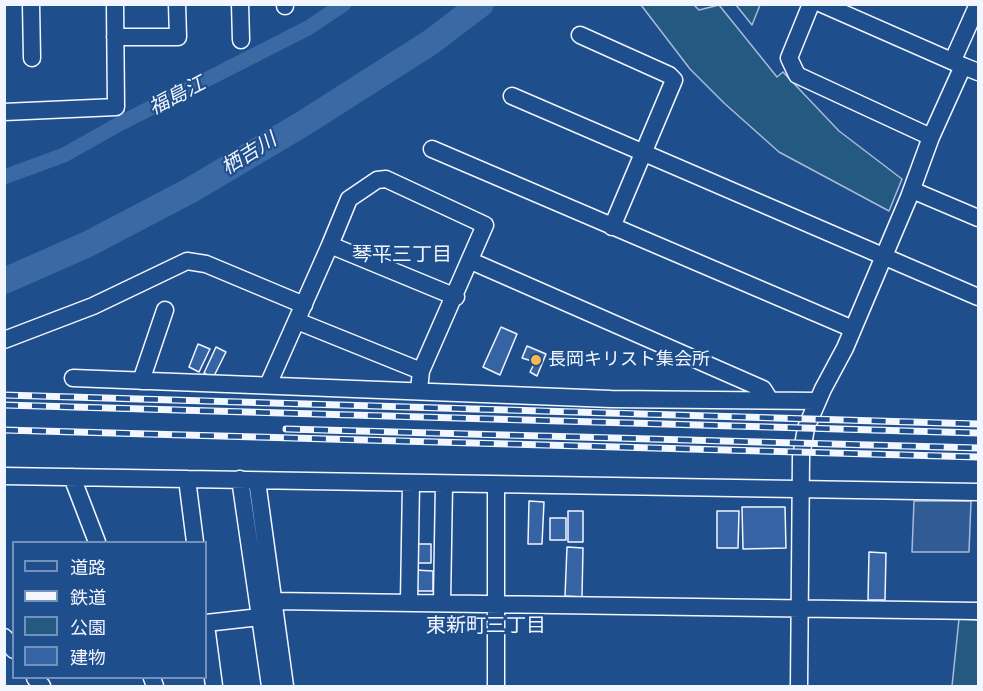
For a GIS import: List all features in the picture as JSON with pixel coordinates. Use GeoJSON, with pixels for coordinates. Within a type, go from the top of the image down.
{"type":"FeatureCollection","features":[{"type":"Feature","properties":{"kind":"street"},"geometry":{"type":"LineString","coordinates":[[31,4],[32,58]]}},
{"type":"Feature","properties":{"kind":"street"},"geometry":{"type":"LineString","coordinates":[[4,112],[116,107],[115,4]]}},
{"type":"Feature","properties":{"kind":"street"},"geometry":{"type":"LineString","coordinates":[[115,37],[178,37],[177,4]]}},
{"type":"Feature","properties":{"kind":"street"},"geometry":{"type":"LineString","coordinates":[[240,4],[241,40]]}},
{"type":"Feature","properties":{"kind":"street"},"geometry":{"type":"LineString","coordinates":[[811,4],[789,58],[797,75],[931,136]]}},
{"type":"Feature","properties":{"kind":"street"},"geometry":{"type":"LineString","coordinates":[[822,4],[965,66]]}},
{"type":"Feature","properties":{"kind":"street"},"geometry":{"type":"LineString","coordinates":[[799,687],[801,457],[806,428],[853,329],[912,190],[931,136],[965,66],[978,4]]}},
{"type":"Feature","properties":{"kind":"street"},"geometry":{"type":"LineString","coordinates":[[580,35],[669,75],[674,80],[612,227]]}},
{"type":"Feature","properties":{"kind":"street"},"geometry":{"type":"LineString","coordinates":[[512,96],[978,297]]}},
{"type":"Feature","properties":{"kind":"street"},"geometry":{"type":"LineString","coordinates":[[432,149],[853,329]]}},
{"type":"Feature","properties":{"kind":"street"},"geometry":{"type":"LineString","coordinates":[[268,385],[349,199],[377,180],[386,179],[485,225],[456,297],[422,371],[419,390]]}},
{"type":"Feature","properties":{"kind":"street"},"geometry":{"type":"LineString","coordinates":[[912,190],[978,218]]}},
{"type":"Feature","properties":{"kind":"street"},"geometry":{"type":"LineString","coordinates":[[330,245],[456,297]]}},
{"type":"Feature","properties":{"kind":"street"},"geometry":{"type":"LineString","coordinates":[[4,340],[93,306],[187,261],[206,264],[304,305]]}},
{"type":"Feature","properties":{"kind":"street"},"geometry":{"type":"LineString","coordinates":[[471,261],[763,389],[770,400]]}},
{"type":"Feature","properties":{"kind":"street"},"geometry":{"type":"LineString","coordinates":[[141,381],[165,310]]}},
{"type":"Feature","properties":{"kind":"street"},"geometry":{"type":"LineString","coordinates":[[297,321],[422,371]]}},
{"type":"Feature","properties":{"kind":"street"},"geometry":{"type":"LineString","coordinates":[[73,378],[250,383],[611,399],[817,401]]}},
{"type":"Feature","properties":{"kind":"street"},"geometry":{"type":"LineString","coordinates":[[4,476],[496,486],[588,485],[978,492]]}},
{"type":"Feature","properties":{"kind":"street"},"geometry":{"type":"LineString","coordinates":[[72,477],[96,541]]}},
{"type":"Feature","properties":{"kind":"street"},"geometry":{"type":"LineString","coordinates":[[187,479],[195,541]]}},
{"type":"Feature","properties":{"kind":"street"},"geometry":{"type":"LineString","coordinates":[[248,480],[273,600],[285,687]]}},
{"type":"Feature","properties":{"kind":"street"},"geometry":{"type":"LineString","coordinates":[[248,480],[260,617],[270,687]]}},
{"type":"Feature","properties":{"kind":"street"},"geometry":{"type":"LineString","coordinates":[[409,601],[411,483]]}},
{"type":"Feature","properties":{"kind":"street"},"geometry":{"type":"LineString","coordinates":[[442,602],[444,484]]}},
{"type":"Feature","properties":{"kind":"street"},"geometry":{"type":"LineString","coordinates":[[496,486],[496,687]]}},
{"type":"Feature","properties":{"kind":"street"},"geometry":{"type":"LineString","coordinates":[[273,600],[978,611]]}},
{"type":"Feature","properties":{"kind":"street"},"geometry":{"type":"LineString","coordinates":[[207,624],[260,617]]}},
{"type":"Feature","properties":{"kind":"street"},"geometry":{"type":"LineString","coordinates":[[207,632],[214,687]]}},
{"type":"Feature","properties":{"kind":"green space"},"geometry":{"type":"Polygon","coordinates":[[[641,5],[694,5],[699,10],[719,5],[777,77],[783,72],[839,131],[902,179],[889,211],[779,152],[690,69],[641,5]]]}},
{"type":"Feature","properties":{"kind":"green space"},"geometry":{"type":"Polygon","coordinates":[[[736,5],[760,5],[752,25],[736,5]]]}},
{"type":"Feature","properties":{"kind":"green space"},"geometry":{"type":"Polygon","coordinates":[[[959,619],[978,620],[978,686],[952,686],[959,619]]]}},
{"type":"Feature","properties":{"kind":"shaded area"},"geometry":{"type":"Polygon","coordinates":[[[914,501],[971,501],[969,552],[912,552],[914,501]]]}},
{"type":"Feature","properties":{"kind":"building"},"geometry":{"type":"Polygon","coordinates":[[[501,327],[517,334],[500,375],[483,367],[501,327]]]}},
{"type":"Feature","properties":{"kind":"building"},"geometry":{"type":"Polygon","coordinates":[[[198,344],[210,349],[199,372],[189,367],[198,344]]]}},
{"type":"Feature","properties":{"kind":"building","name":"長岡キリスト集会所"},"geometry":{"type":"Polygon","coordinates":[[[527,346],[546,354],[537,376],[530,372],[535,362],[522,358],[527,346]]]}},
{"type":"Feature","properties":{"kind":"building"},"geometry":{"type":"Polygon","coordinates":[[[216,347],[226,352],[213,378],[204,373],[216,347]]]}},
{"type":"Feature","properties":{"kind":"building"},"geometry":{"type":"Polygon","coordinates":[[[529,501],[544,502],[542,544],[528,544],[529,501]]]}},
{"type":"Feature","properties":{"kind":"building"},"geometry":{"type":"Polygon","coordinates":[[[742,507],[785,507],[786,548],[743,549],[742,507]]]}},
{"type":"Feature","properties":{"kind":"building"},"geometry":{"type":"Polygon","coordinates":[[[568,511],[583,511],[583,542],[568,542],[568,511]]]}},
{"type":"Feature","properties":{"kind":"building"},"geometry":{"type":"Polygon","coordinates":[[[717,511],[739,511],[738,548],[717,548],[717,511]]]}},
{"type":"Feature","properties":{"kind":"building"},"geometry":{"type":"Polygon","coordinates":[[[550,518],[566,518],[566,540],[550,540],[550,518]]]}},
{"type":"Feature","properties":{"kind":"building"},"geometry":{"type":"Polygon","coordinates":[[[415,544],[431,544],[431,563],[415,563],[415,544]]]}},
{"type":"Feature","properties":{"kind":"building"},"geometry":{"type":"Polygon","coordinates":[[[567,547],[583,548],[582,597],[565,596],[567,547]]]}},
{"type":"Feature","properties":{"kind":"building"},"geometry":{"type":"Polygon","coordinates":[[[869,552],[886,553],[885,600],[868,600],[869,552]]]}},
{"type":"Feature","properties":{"kind":"building"},"geometry":{"type":"Polygon","coordinates":[[[415,570],[433,571],[433,591],[414,591],[415,570]]]}},
{"type":"Feature","properties":{"kind":"waterway","name":"福島江"},"geometry":{"type":"LineString","coordinates":[[4,177],[64,155],[121,123],[308,28],[344,4]]}},
{"type":"Feature","properties":{"kind":"waterway","name":"栖吉川"},"geometry":{"type":"LineString","coordinates":[[4,281],[86,245],[191,190],[304,123],[431,42],[481,4]]}},
{"type":"Feature","properties":{"kind":"railway"},"geometry":{"type":"LineString","coordinates":[[4,395],[978,424]]}},
{"type":"Feature","properties":{"kind":"railway"},"geometry":{"type":"LineString","coordinates":[[4,405],[978,433]]}},
{"type":"Feature","properties":{"kind":"railway"},"geometry":{"type":"LineString","coordinates":[[286,429],[978,448]]}},
{"type":"Feature","properties":{"kind":"railway"},"geometry":{"type":"LineString","coordinates":[[4,430],[978,457]]}},
{"type":"Feature","properties":{"kind":"place","name":"長岡キリスト集会所"},"geometry":{"type":"Point","coordinates":[536,360]}},
{"type":"Feature","properties":{"kind":"district","name":"琴平三丁目"},"geometry":{"type":"Point","coordinates":[402,255]}},
{"type":"Feature","properties":{"kind":"district","name":"東新町三丁目"},"geometry":{"type":"Point","coordinates":[486,626]}}]}
